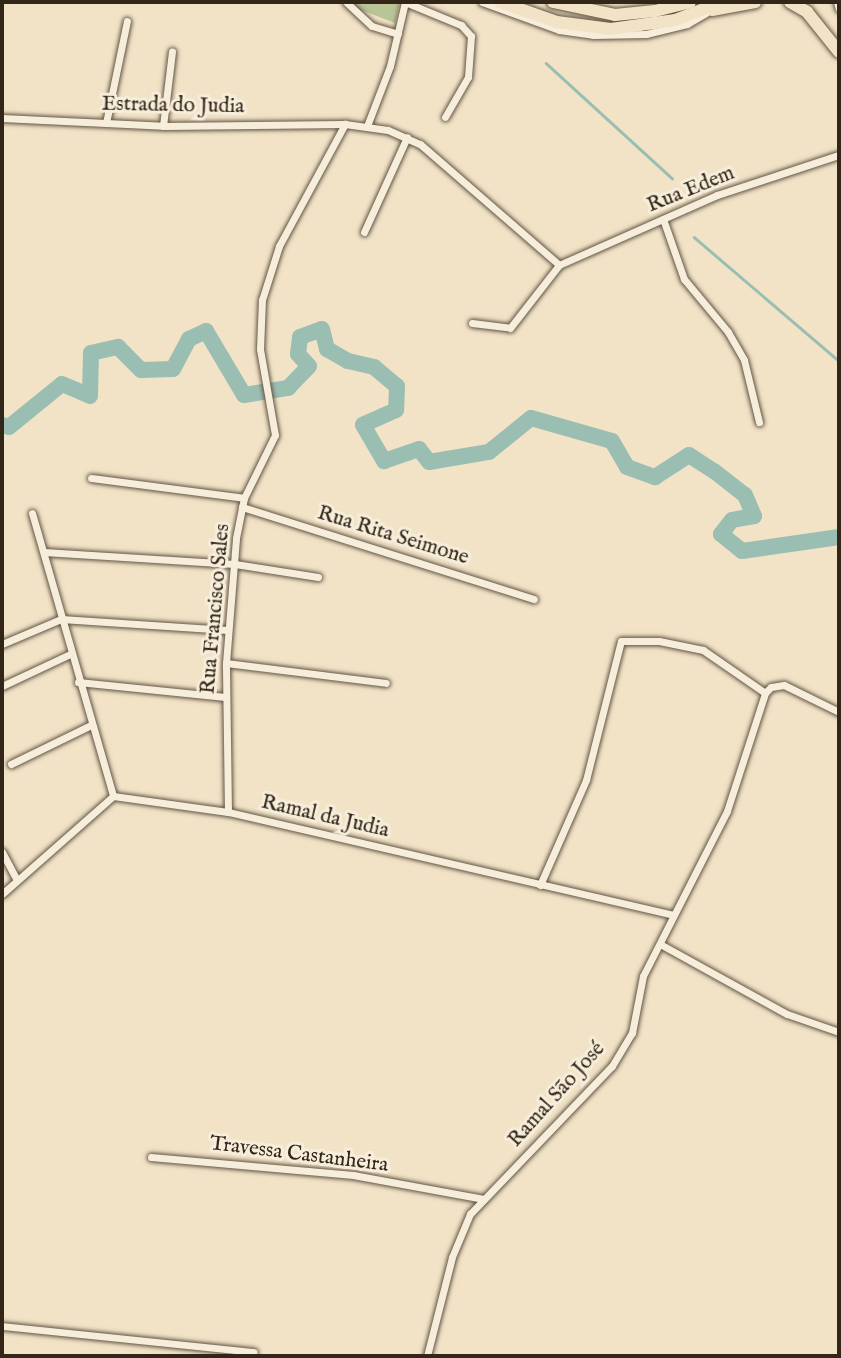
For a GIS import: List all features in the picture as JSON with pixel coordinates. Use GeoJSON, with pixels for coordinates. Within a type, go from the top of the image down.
{"type":"FeatureCollection","features":[{"type":"Feature","properties":{"kind":"main road"},"geometry":{"type":"LineString","coordinates":[[500,2],[546,19],[593,29],[632,28],[712,8],[755,2]]}},
{"type":"Feature","properties":{"kind":"main road"},"geometry":{"type":"LineString","coordinates":[[552,2],[615,15],[655,11],[690,2]]}},
{"type":"Feature","properties":{"kind":"main road"},"geometry":{"type":"LineString","coordinates":[[790,2],[807,12],[839,51]]}},
{"type":"Feature","properties":{"kind":"street"},"geometry":{"type":"LineString","coordinates":[[346,2],[372,26],[398,34]]}},
{"type":"Feature","properties":{"kind":"street"},"geometry":{"type":"LineString","coordinates":[[367,126],[398,34],[405,2],[461,25],[471,36],[469,73],[445,117]]}},
{"type":"Feature","properties":{"kind":"street"},"geometry":{"type":"LineString","coordinates":[[482,2],[559,30],[593,35],[646,34],[687,24],[712,8]]}},
{"type":"Feature","properties":{"kind":"street"},"geometry":{"type":"LineString","coordinates":[[837,2],[839,9]]}},
{"type":"Feature","properties":{"kind":"street"},"geometry":{"type":"LineString","coordinates":[[106,123],[127,21]]}},
{"type":"Feature","properties":{"kind":"street"},"geometry":{"type":"LineString","coordinates":[[163,126],[172,52]]}},
{"type":"Feature","properties":{"kind":"street","name":"Estrada do Judia"},"geometry":{"type":"LineString","coordinates":[[2,118],[163,126],[345,124]]}},
{"type":"Feature","properties":{"kind":"street"},"geometry":{"type":"LineString","coordinates":[[345,124],[367,126],[407,137],[447,166],[559,265],[510,328],[472,323]]}},
{"type":"Feature","properties":{"kind":"street","name":"Rua Francisco Sales"},"geometry":{"type":"LineString","coordinates":[[228,812],[225,697],[235,564],[243,503],[273,446],[275,416],[260,349],[258,321],[269,268],[345,124]]}},
{"type":"Feature","properties":{"kind":"street"},"geometry":{"type":"LineString","coordinates":[[364,232],[407,137]]}},
{"type":"Feature","properties":{"kind":"street","name":"Rua Edem"},"geometry":{"type":"LineString","coordinates":[[559,265],[717,195],[839,155]]}},
{"type":"Feature","properties":{"kind":"street"},"geometry":{"type":"LineString","coordinates":[[663,219],[684,279],[744,360],[759,422]]}},
{"type":"Feature","properties":{"kind":"street","name":"Rua Rita Seimone"},"geometry":{"type":"LineString","coordinates":[[91,478],[243,503],[534,599]]}},
{"type":"Feature","properties":{"kind":"street"},"geometry":{"type":"LineString","coordinates":[[2,894],[113,796],[78,682],[32,513]]}},
{"type":"Feature","properties":{"kind":"street"},"geometry":{"type":"LineString","coordinates":[[44,552],[235,564],[318,577]]}},
{"type":"Feature","properties":{"kind":"street"},"geometry":{"type":"LineString","coordinates":[[2,643],[61,619],[228,630]]}},
{"type":"Feature","properties":{"kind":"street"},"geometry":{"type":"LineString","coordinates":[[540,885],[586,780],[619,645],[624,639],[703,650],[765,693],[777,685],[790,688],[839,712]]}},
{"type":"Feature","properties":{"kind":"street"},"geometry":{"type":"LineString","coordinates":[[2,686],[70,654]]}},
{"type":"Feature","properties":{"kind":"street"},"geometry":{"type":"LineString","coordinates":[[226,663],[386,683]]}},
{"type":"Feature","properties":{"kind":"street"},"geometry":{"type":"LineString","coordinates":[[78,682],[225,697]]}},
{"type":"Feature","properties":{"kind":"street","name":"Ramal São José"},"geometry":{"type":"LineString","coordinates":[[427,1356],[457,1240],[470,1214],[612,1066],[632,1033],[643,976],[727,811],[765,693]]}},
{"type":"Feature","properties":{"kind":"street"},"geometry":{"type":"LineString","coordinates":[[10,764],[91,725]]}},
{"type":"Feature","properties":{"kind":"street","name":"Ramal da Judia"},"geometry":{"type":"LineString","coordinates":[[113,796],[228,812],[673,915]]}},
{"type":"Feature","properties":{"kind":"street"},"geometry":{"type":"LineString","coordinates":[[2,852],[17,880]]}},
{"type":"Feature","properties":{"kind":"street"},"geometry":{"type":"LineString","coordinates":[[660,944],[787,1014],[839,1032]]}},
{"type":"Feature","properties":{"kind":"street","name":"Travessa Castanheira"},"geometry":{"type":"LineString","coordinates":[[151,1157],[353,1175],[484,1199]]}},
{"type":"Feature","properties":{"kind":"street"},"geometry":{"type":"LineString","coordinates":[[2,1326],[254,1352]]}},
{"type":"Feature","properties":{"kind":"green space"},"geometry":{"type":"Polygon","coordinates":[[[340,2],[400,2],[395,23],[340,2]]]}},
{"type":"Feature","properties":{"kind":"waterway"},"geometry":{"type":"LineString","coordinates":[[546,63],[672,178]]}},
{"type":"Feature","properties":{"kind":"waterway"},"geometry":{"type":"LineString","coordinates":[[694,237],[839,361]]}},
{"type":"Feature","properties":{"kind":"waterway"},"geometry":{"type":"LineString","coordinates":[[2,425],[9,427],[62,384],[90,396],[91,353],[118,347],[141,370],[173,369],[189,339],[206,331],[244,395],[288,388],[309,366],[298,354],[300,337],[322,329],[327,349],[348,361],[374,367],[397,386],[396,410],[363,425],[384,461],[419,449],[429,462],[489,452],[531,418],[612,441],[627,467],[655,477],[689,455],[745,495],[754,516],[732,520],[721,534],[742,551],[839,537]]}}]}
